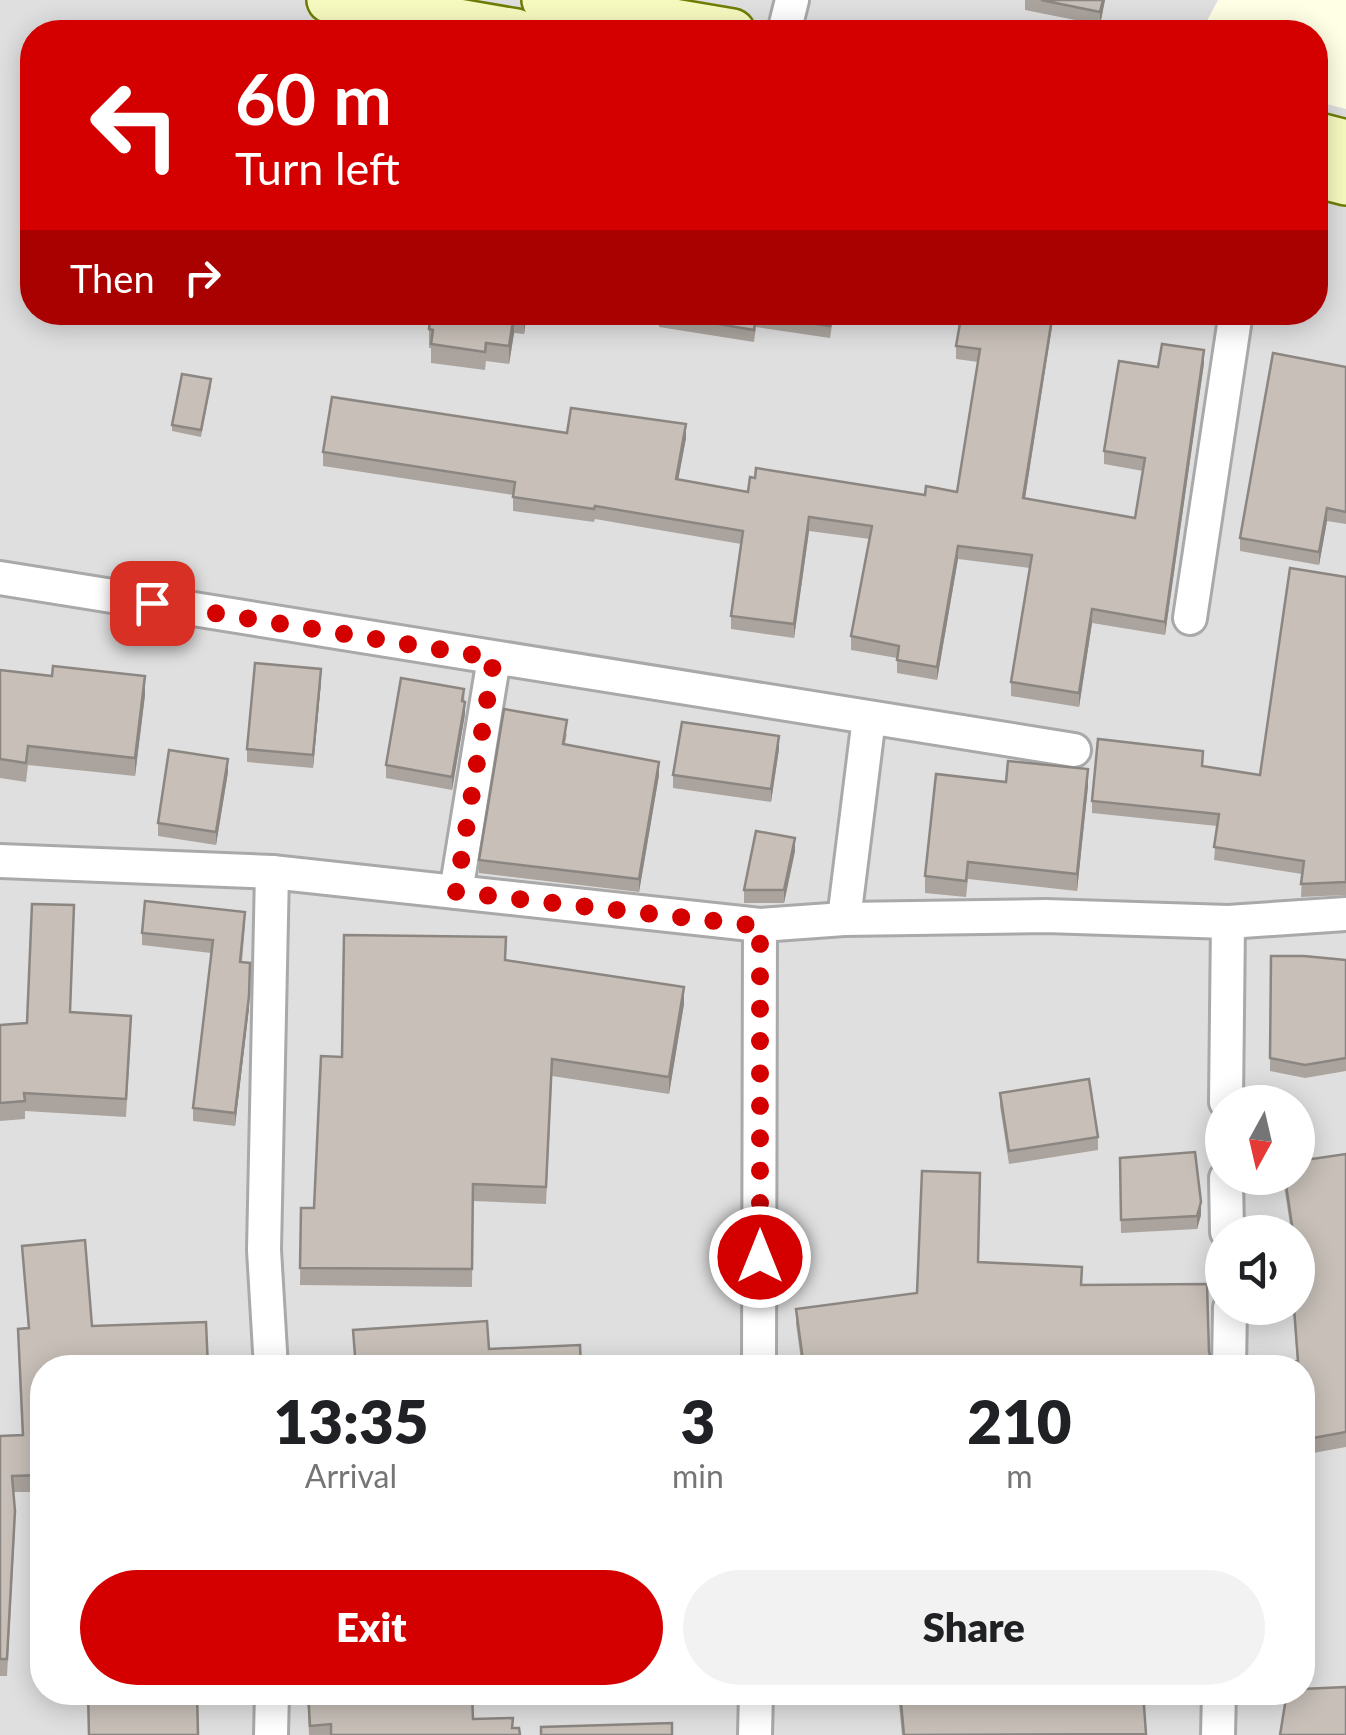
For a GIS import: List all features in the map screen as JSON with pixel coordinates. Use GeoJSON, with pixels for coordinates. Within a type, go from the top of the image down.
{"type":"FeatureCollection","features":[{"type":"Feature","properties":{"kind":"main road"},"geometry":{"type":"LineString","coordinates":[[330,0],[446,20]]}},
{"type":"Feature","properties":{"kind":"main road"},"geometry":{"type":"LineString","coordinates":[[546,0],[662,20]]}},
{"type":"Feature","properties":{"kind":"street"},"geometry":{"type":"LineString","coordinates":[[1190,618],[1234,325]]}},
{"type":"Feature","properties":{"kind":"street"},"geometry":{"type":"LineString","coordinates":[[0,578],[1074,750]]}},
{"type":"Feature","properties":{"kind":"street"},"geometry":{"type":"LineString","coordinates":[[456,892],[494,658]]}},
{"type":"Feature","properties":{"kind":"street"},"geometry":{"type":"LineString","coordinates":[[844,919],[870,718]]}},
{"type":"Feature","properties":{"kind":"street"},"geometry":{"type":"LineString","coordinates":[[0,860],[272,872],[760,926],[844,919],[1046,916],[1228,922],[1346,914]]}},
{"type":"Feature","properties":{"kind":"street"},"geometry":{"type":"LineString","coordinates":[[270,1355],[264,1250],[272,872]]}},
{"type":"Feature","properties":{"kind":"street"},"geometry":{"type":"LineString","coordinates":[[1226,1085],[1228,922]]}},
{"type":"Feature","properties":{"kind":"street"},"geometry":{"type":"LineString","coordinates":[[759,1355],[760,926]]}},
{"type":"Feature","properties":{"kind":"street"},"geometry":{"type":"LineString","coordinates":[[1229,1355],[1230,1325]]}},
{"type":"Feature","properties":{"kind":"street"},"geometry":{"type":"LineString","coordinates":[[270,1735],[271,1705]]}},
{"type":"Feature","properties":{"kind":"street"},"geometry":{"type":"LineString","coordinates":[[755,1735],[756,1705]]}},
{"type":"Feature","properties":{"kind":"street"},"geometry":{"type":"LineString","coordinates":[[1218,1735],[1219,1705]]}},
{"type":"Feature","properties":{"kind":"shaded area"},"geometry":{"type":"Polygon","coordinates":[[[0,0],[1346,0],[1346,1735],[0,1735],[0,0]]]}},
{"type":"Feature","properties":{"kind":"shaded area"},"geometry":{"type":"Polygon","coordinates":[[[1218,0],[1346,0],[1346,109],[1328,104],[1328,20],[1207,20],[1218,0]]]}},
{"type":"Feature","properties":{"kind":"building"},"geometry":{"type":"Polygon","coordinates":[[[1041,0],[1103,0],[1100,12],[1041,0]]]}},
{"type":"Feature","properties":{"kind":"building"},"geometry":{"type":"Polygon","coordinates":[[[429,325],[512,325],[509,346],[486,343],[485,352],[431,344],[433,330],[429,325]]]}},
{"type":"Feature","properties":{"kind":"building"},"geometry":{"type":"Polygon","coordinates":[[[724,325],[755,325],[754,330],[724,325]]]}},
{"type":"Feature","properties":{"kind":"building"},"geometry":{"type":"Polygon","coordinates":[[[960,325],[1051,325],[1023,498],[1135,518],[1145,458],[1104,451],[1119,361],[1158,367],[1162,344],[1204,350],[1165,622],[1092,609],[1079,693],[1011,682],[1032,555],[958,546],[937,667],[897,660],[899,646],[851,636],[872,526],[809,517],[794,624],[731,616],[743,531],[595,506],[594,509],[513,497],[515,482],[323,452],[332,397],[567,433],[571,408],[686,424],[676,479],[748,492],[756,468],[925,495],[926,486],[957,492],[980,349],[956,346],[960,325]]]}},
{"type":"Feature","properties":{"kind":"building"},"geometry":{"type":"Polygon","coordinates":[[[1273,353],[1346,367],[1346,512],[1327,508],[1319,552],[1240,538],[1273,353]]]}},
{"type":"Feature","properties":{"kind":"building"},"geometry":{"type":"Polygon","coordinates":[[[182,374],[211,379],[201,430],[172,425],[182,374]]]}},
{"type":"Feature","properties":{"kind":"building"},"geometry":{"type":"Polygon","coordinates":[[[1290,568],[1346,577],[1346,882],[1301,884],[1304,861],[1214,847],[1219,814],[1092,801],[1098,739],[1203,751],[1202,766],[1260,775],[1290,568]]]}},
{"type":"Feature","properties":{"kind":"building"},"geometry":{"type":"Polygon","coordinates":[[[255,663],[321,669],[313,755],[247,749],[255,663]]]}},
{"type":"Feature","properties":{"kind":"building"},"geometry":{"type":"Polygon","coordinates":[[[53,666],[145,676],[135,758],[28,746],[26,763],[0,759],[0,670],[52,676],[53,666]]]}},
{"type":"Feature","properties":{"kind":"building"},"geometry":{"type":"Polygon","coordinates":[[[401,678],[464,689],[452,777],[386,765],[401,678]]]}},
{"type":"Feature","properties":{"kind":"building"},"geometry":{"type":"Polygon","coordinates":[[[504,709],[567,720],[563,744],[659,762],[639,879],[479,860],[504,709]]]}},
{"type":"Feature","properties":{"kind":"building"},"geometry":{"type":"Polygon","coordinates":[[[682,722],[779,736],[771,789],[673,775],[682,722]]]}},
{"type":"Feature","properties":{"kind":"building"},"geometry":{"type":"Polygon","coordinates":[[[169,750],[228,759],[216,832],[158,823],[169,750]]]}},
{"type":"Feature","properties":{"kind":"building"},"geometry":{"type":"Polygon","coordinates":[[[1008,761],[1088,769],[1077,874],[968,862],[966,881],[925,876],[936,774],[1006,782],[1008,761]]]}},
{"type":"Feature","properties":{"kind":"building"},"geometry":{"type":"Polygon","coordinates":[[[756,831],[795,838],[784,890],[744,890],[756,831]]]}},
{"type":"Feature","properties":{"kind":"building"},"geometry":{"type":"Polygon","coordinates":[[[145,901],[245,912],[240,962],[250,963],[249,996],[235,1113],[193,1108],[213,940],[142,933],[145,901]]]}},
{"type":"Feature","properties":{"kind":"building"},"geometry":{"type":"Polygon","coordinates":[[[32,904],[74,905],[70,1012],[131,1016],[126,1099],[24,1093],[25,1101],[0,1103],[0,1025],[27,1023],[32,904]]]}},
{"type":"Feature","properties":{"kind":"building"},"geometry":{"type":"Polygon","coordinates":[[[344,935],[506,937],[505,960],[684,987],[669,1077],[552,1059],[546,1187],[473,1184],[472,1269],[300,1268],[301,1208],[314,1208],[321,1056],[342,1057],[344,935]]]}},
{"type":"Feature","properties":{"kind":"building"},"geometry":{"type":"Polygon","coordinates":[[[1271,956],[1346,960],[1346,1058],[1305,1065],[1270,1058],[1271,956]]]}},
{"type":"Feature","properties":{"kind":"building"},"geometry":{"type":"Polygon","coordinates":[[[1089,1079],[1098,1137],[1009,1151],[1000,1093],[1089,1079]]]}},
{"type":"Feature","properties":{"kind":"building"},"geometry":{"type":"Polygon","coordinates":[[[1195,1152],[1201,1202],[1197,1216],[1121,1220],[1120,1158],[1195,1152]]]}},
{"type":"Feature","properties":{"kind":"building"},"geometry":{"type":"Polygon","coordinates":[[[1346,1154],[1346,1432],[1315,1438],[1315,1355],[1298,1355],[1295,1325],[1315,1325],[1315,1215],[1290,1215],[1288,1195],[1315,1195],[1315,1159],[1346,1154]]]}},
{"type":"Feature","properties":{"kind":"building"},"geometry":{"type":"Polygon","coordinates":[[[922,1171],[980,1173],[978,1262],[1082,1267],[1081,1285],[1205,1284],[1210,1355],[802,1355],[796,1309],[917,1293],[922,1171]]]}},
{"type":"Feature","properties":{"kind":"building"},"geometry":{"type":"Polygon","coordinates":[[[85,1240],[92,1326],[206,1322],[207,1355],[30,1355],[30,1475],[12,1476],[15,1511],[7,1659],[0,1659],[0,1436],[23,1435],[18,1329],[29,1328],[22,1246],[85,1240]]]}},
{"type":"Feature","properties":{"kind":"building"},"geometry":{"type":"Polygon","coordinates":[[[487,1321],[489,1349],[580,1345],[580,1355],[355,1355],[353,1330],[487,1321]]]}},
{"type":"Feature","properties":{"kind":"building"},"geometry":{"type":"Polygon","coordinates":[[[1346,1687],[1346,1735],[1280,1735],[1285,1705],[1315,1705],[1315,1688],[1346,1687]]]}},
{"type":"Feature","properties":{"kind":"building"},"geometry":{"type":"Polygon","coordinates":[[[88,1705],[197,1705],[198,1735],[89,1735],[88,1705]]]}},
{"type":"Feature","properties":{"kind":"building"},"geometry":{"type":"Polygon","coordinates":[[[309,1705],[472,1705],[473,1719],[513,1718],[512,1728],[519,1728],[520,1735],[331,1735],[331,1724],[310,1726],[309,1705]]]}},
{"type":"Feature","properties":{"kind":"building"},"geometry":{"type":"Polygon","coordinates":[[[901,1705],[1144,1705],[1146,1734],[904,1735],[901,1705]]]}},
{"type":"Feature","properties":{"kind":"building"},"geometry":{"type":"Polygon","coordinates":[[[672,1723],[672,1735],[541,1735],[541,1727],[672,1723]]]}},
{"type":"Feature","properties":{"kind":"route"},"geometry":{"type":"LineString","coordinates":[[152,603],[494,658],[456,892],[760,926],[760,1257]]}}]}
